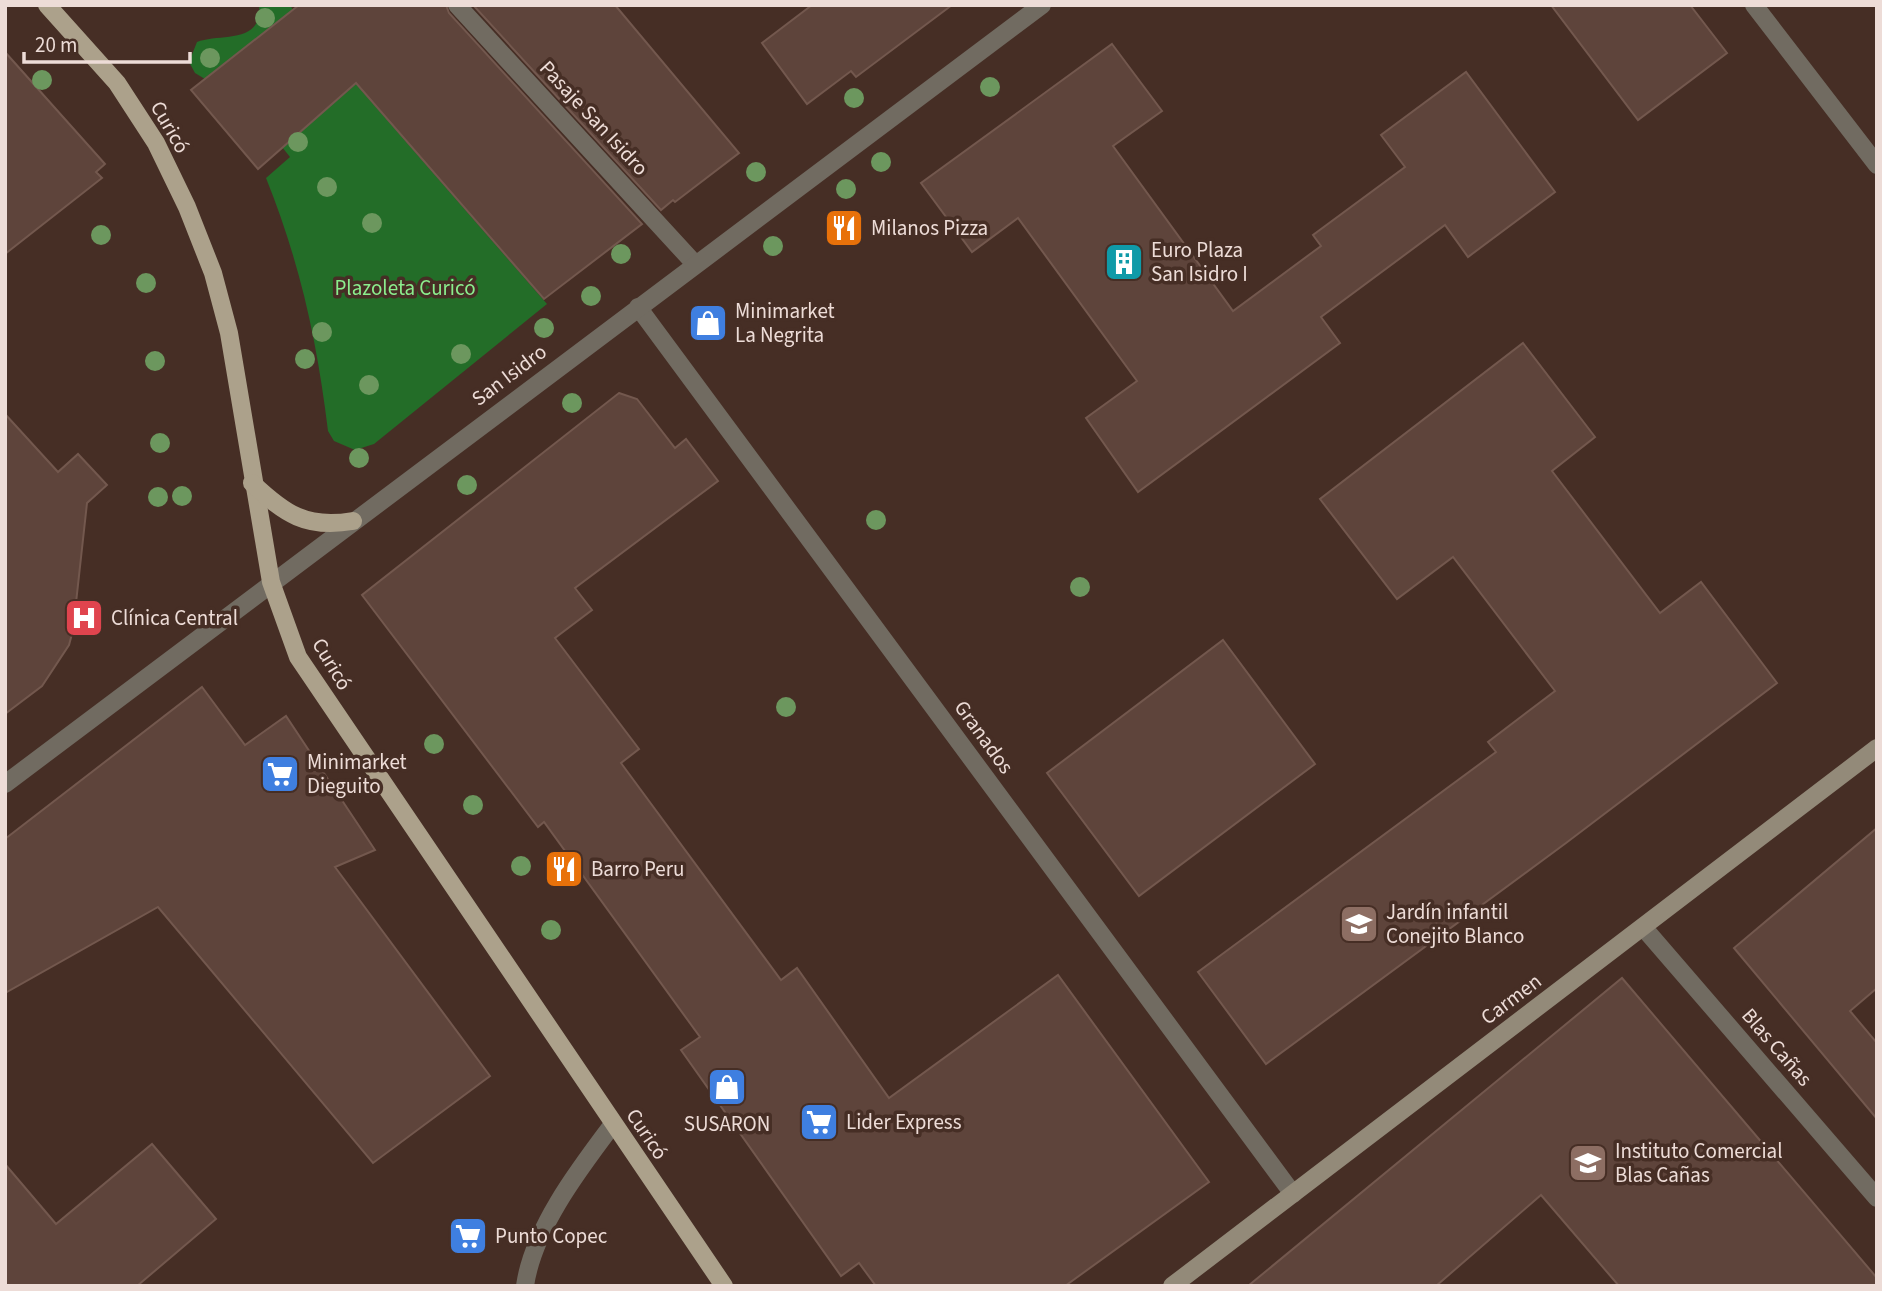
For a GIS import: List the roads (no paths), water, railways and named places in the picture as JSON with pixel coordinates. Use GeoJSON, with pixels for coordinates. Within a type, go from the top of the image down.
{"type":"FeatureCollection","features":[{"type":"Feature","properties":{"kind":"main road","name":"Curicó"},"geometry":{"type":"LineString","coordinates":[[47,5],[117,83],[156,143],[187,207],[213,273],[229,333],[252,483],[271,582],[298,657],[724,1286]]}},
{"type":"Feature","properties":{"kind":"main road"},"geometry":{"type":"LineString","coordinates":[[252,483],[279,509],[299,519],[335,524],[353,521]]}},
{"type":"Feature","properties":{"kind":"main road","name":"Carmen"},"geometry":{"type":"LineString","coordinates":[[1172,1286],[1877,748]]}},
{"type":"Feature","properties":{"kind":"street","name":"Pasaje San Isidro"},"geometry":{"type":"LineString","coordinates":[[457,5],[695,264]]}},
{"type":"Feature","properties":{"kind":"street","name":"San Isidro"},"geometry":{"type":"LineString","coordinates":[[5,784],[1042,5]]}},
{"type":"Feature","properties":{"kind":"street"},"geometry":{"type":"LineString","coordinates":[[1754,5],[1877,165]]}},
{"type":"Feature","properties":{"kind":"street","name":"Granados"},"geometry":{"type":"LineString","coordinates":[[638,307],[1293,1194]]}},
{"type":"Feature","properties":{"kind":"street","name":"Blas Cañas"},"geometry":{"type":"LineString","coordinates":[[1643,927],[1877,1198]]}},
{"type":"Feature","properties":{"kind":"street"},"geometry":{"type":"LineString","coordinates":[[525,1286],[527,1270],[566,1187],[613,1124]]}},
{"type":"Feature","properties":{"kind":"place","name":"Milanos Pizza"},"geometry":{"type":"Point","coordinates":[844,228]}},
{"type":"Feature","properties":{"kind":"place","name":"Euro Plaza San Isidro I"},"geometry":{"type":"Point","coordinates":[1124,262]}},
{"type":"Feature","properties":{"kind":"place","name":"Minimarket La Negrita"},"geometry":{"type":"Point","coordinates":[708,323]}},
{"type":"Feature","properties":{"kind":"place","name":"Clínica Central"},"geometry":{"type":"Point","coordinates":[84,618]}},
{"type":"Feature","properties":{"kind":"place","name":"Minimarket Dieguito"},"geometry":{"type":"Point","coordinates":[280,774]}},
{"type":"Feature","properties":{"kind":"place","name":"Barro Peru"},"geometry":{"type":"Point","coordinates":[564,869]}},
{"type":"Feature","properties":{"kind":"place","name":"Jardín infantil Conejito Blanco"},"geometry":{"type":"Point","coordinates":[1359,924]}},
{"type":"Feature","properties":{"kind":"place","name":"SUSARON"},"geometry":{"type":"Point","coordinates":[727,1087]}},
{"type":"Feature","properties":{"kind":"place","name":"Lider Express"},"geometry":{"type":"Point","coordinates":[819,1122]}},
{"type":"Feature","properties":{"kind":"place","name":"Instituto Comercial Blas Cañas"},"geometry":{"type":"Point","coordinates":[1588,1163]}},
{"type":"Feature","properties":{"kind":"place","name":"Punto Copec"},"geometry":{"type":"Point","coordinates":[468,1236]}},
{"type":"Feature","properties":{"kind":"park label","name":"Plazoleta Curicó"},"geometry":{"type":"Point","coordinates":[405,288]}}]}
